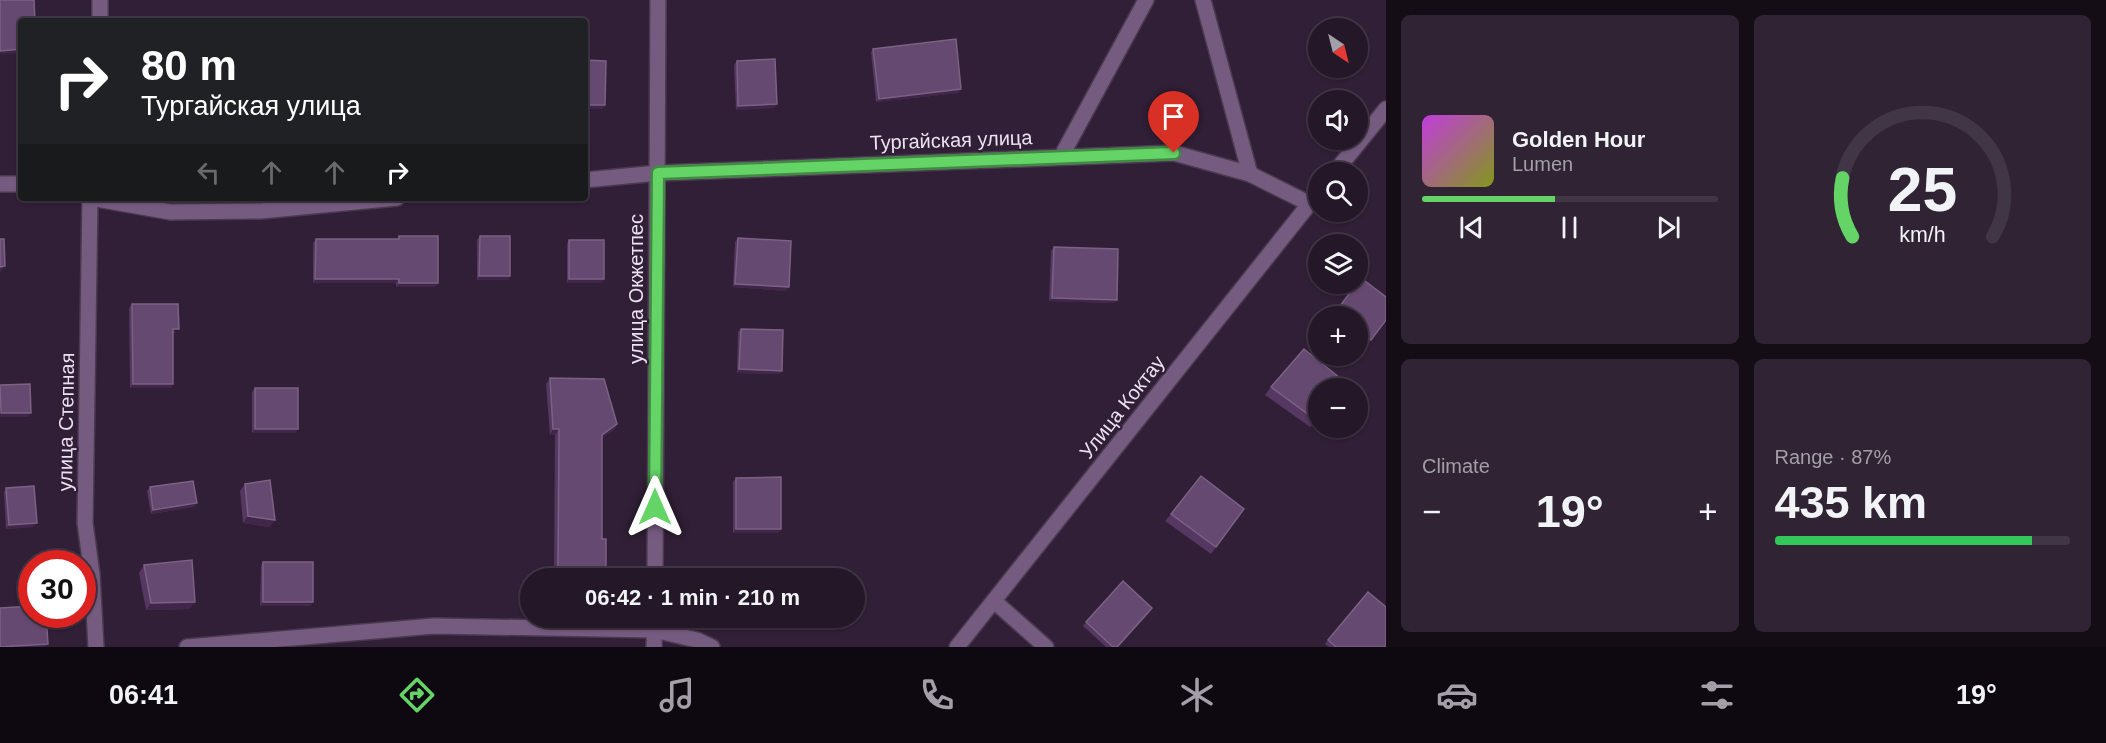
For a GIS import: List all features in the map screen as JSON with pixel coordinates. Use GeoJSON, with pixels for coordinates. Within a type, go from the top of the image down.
{"type":"FeatureCollection","features":[{"type":"Feature","properties":{"kind":"street"},"geometry":{"type":"LineString","coordinates":[[100,0],[100,18]]}},
{"type":"Feature","properties":{"kind":"street","name":"улица Окжетпес"},"geometry":{"type":"LineString","coordinates":[[655,568],[658,0]]}},
{"type":"Feature","properties":{"kind":"street"},"geometry":{"type":"LineString","coordinates":[[1061,157],[1146,0]]}},
{"type":"Feature","properties":{"kind":"street"},"geometry":{"type":"LineString","coordinates":[[1203,0],[1251,174]]}},
{"type":"Feature","properties":{"kind":"street"},"geometry":{"type":"LineString","coordinates":[[1343,162],[1386,109]]}},
{"type":"Feature","properties":{"kind":"street","name":"Тургайская улица"},"geometry":{"type":"LineString","coordinates":[[588,180],[658,173],[1174,153],[1251,174],[1308,197]]}},
{"type":"Feature","properties":{"kind":"street"},"geometry":{"type":"LineString","coordinates":[[0,184],[18,184]]}},
{"type":"Feature","properties":{"kind":"street","name":"улица Степная"},"geometry":{"type":"LineString","coordinates":[[91,201],[85,523],[92,574],[96,647]]}},
{"type":"Feature","properties":{"kind":"street"},"geometry":{"type":"LineString","coordinates":[[108,201],[170,212],[261,211],[366,201]]}},
{"type":"Feature","properties":{"kind":"street","name":"Улица Коктау"},"geometry":{"type":"LineString","coordinates":[[957,647],[1308,207]]}},
{"type":"Feature","properties":{"kind":"street"},"geometry":{"type":"LineString","coordinates":[[994,601],[1046,647]]}},
{"type":"Feature","properties":{"kind":"street"},"geometry":{"type":"LineString","coordinates":[[188,647],[233,645],[434,626],[520,625]]}},
{"type":"Feature","properties":{"kind":"street"},"geometry":{"type":"LineString","coordinates":[[654,647],[655,628]]}},
{"type":"Feature","properties":{"kind":"street"},"geometry":{"type":"LineString","coordinates":[[666,628],[712,647]]}},
{"type":"Feature","properties":{"kind":"building"},"geometry":{"type":"Polygon","coordinates":[[[0,0],[34,0],[35,18],[18,18],[18,49],[0,51],[0,0]]]}},
{"type":"Feature","properties":{"kind":"building"},"geometry":{"type":"Polygon","coordinates":[[[956,39],[961,89],[879,99],[873,49],[956,39]]]}},
{"type":"Feature","properties":{"kind":"building"},"geometry":{"type":"Polygon","coordinates":[[[775,59],[777,104],[738,106],[737,61],[775,59]]]}},
{"type":"Feature","properties":{"kind":"building"},"geometry":{"type":"Polygon","coordinates":[[[588,60],[606,61],[605,105],[588,105],[588,60]]]}},
{"type":"Feature","properties":{"kind":"building"},"geometry":{"type":"Polygon","coordinates":[[[399,236],[438,236],[438,283],[399,283],[399,279],[315,279],[316,239],[399,239],[399,236]]]}},
{"type":"Feature","properties":{"kind":"building"},"geometry":{"type":"Polygon","coordinates":[[[480,236],[510,236],[510,276],[479,276],[480,236]]]}},
{"type":"Feature","properties":{"kind":"building"},"geometry":{"type":"Polygon","coordinates":[[[738,238],[791,241],[789,287],[735,284],[738,238]]]}},
{"type":"Feature","properties":{"kind":"building"},"geometry":{"type":"Polygon","coordinates":[[[0,239],[4,239],[5,266],[0,267],[0,239]]]}},
{"type":"Feature","properties":{"kind":"building"},"geometry":{"type":"Polygon","coordinates":[[[569,240],[604,240],[604,279],[569,279],[569,240]]]}},
{"type":"Feature","properties":{"kind":"building"},"geometry":{"type":"Polygon","coordinates":[[[1054,247],[1118,249],[1117,300],[1052,298],[1054,247]]]}},
{"type":"Feature","properties":{"kind":"building"},"geometry":{"type":"Polygon","coordinates":[[[1368,283],[1386,297],[1386,320],[1371,340],[1368,338],[1368,306],[1340,306],[1349,294],[1368,294],[1368,283]]]}},
{"type":"Feature","properties":{"kind":"building"},"geometry":{"type":"Polygon","coordinates":[[[132,304],[178,304],[179,329],[173,329],[173,384],[133,384],[132,304]]]}},
{"type":"Feature","properties":{"kind":"building"},"geometry":{"type":"Polygon","coordinates":[[[741,329],[783,330],[782,371],[739,369],[741,329]]]}},
{"type":"Feature","properties":{"kind":"building"},"geometry":{"type":"Polygon","coordinates":[[[1304,349],[1308,352],[1308,366],[1325,366],[1340,378],[1308,378],[1308,414],[1271,387],[1304,349]]]}},
{"type":"Feature","properties":{"kind":"building"},"geometry":{"type":"Polygon","coordinates":[[[550,378],[604,379],[617,424],[602,435],[602,539],[606,539],[606,568],[558,568],[559,429],[553,429],[550,378]]]}},
{"type":"Feature","properties":{"kind":"building"},"geometry":{"type":"Polygon","coordinates":[[[30,384],[31,413],[1,413],[0,385],[30,384]]]}},
{"type":"Feature","properties":{"kind":"building"},"geometry":{"type":"Polygon","coordinates":[[[255,388],[298,388],[298,429],[255,429],[255,388]]]}},
{"type":"Feature","properties":{"kind":"building"},"geometry":{"type":"Polygon","coordinates":[[[1201,476],[1244,509],[1216,547],[1171,514],[1201,476]]]}},
{"type":"Feature","properties":{"kind":"building"},"geometry":{"type":"Polygon","coordinates":[[[781,477],[781,529],[736,529],[736,478],[781,477]]]}},
{"type":"Feature","properties":{"kind":"building"},"geometry":{"type":"Polygon","coordinates":[[[270,480],[275,520],[248,516],[245,484],[270,480]]]}},
{"type":"Feature","properties":{"kind":"building"},"geometry":{"type":"Polygon","coordinates":[[[193,481],[197,503],[153,510],[150,487],[193,481]]]}},
{"type":"Feature","properties":{"kind":"building"},"geometry":{"type":"Polygon","coordinates":[[[34,486],[37,523],[9,525],[6,488],[34,486]]]}},
{"type":"Feature","properties":{"kind":"building"},"geometry":{"type":"Polygon","coordinates":[[[192,560],[195,602],[151,603],[144,565],[192,560]]]}},
{"type":"Feature","properties":{"kind":"building"},"geometry":{"type":"Polygon","coordinates":[[[263,562],[313,562],[313,602],[263,602],[263,562]]]}},
{"type":"Feature","properties":{"kind":"building"},"geometry":{"type":"Polygon","coordinates":[[[1123,581],[1152,608],[1117,647],[1113,647],[1086,622],[1123,581]]]}},
{"type":"Feature","properties":{"kind":"building"},"geometry":{"type":"Polygon","coordinates":[[[1368,592],[1386,607],[1386,647],[1336,647],[1328,640],[1368,592]]]}},
{"type":"Feature","properties":{"kind":"building"},"geometry":{"type":"Polygon","coordinates":[[[18,607],[18,628],[47,628],[48,644],[0,647],[0,608],[18,607]]]}},
{"type":"Feature","properties":{"kind":"route"},"geometry":{"type":"LineString","coordinates":[[655,507],[658,173],[1174,153]]}}]}
